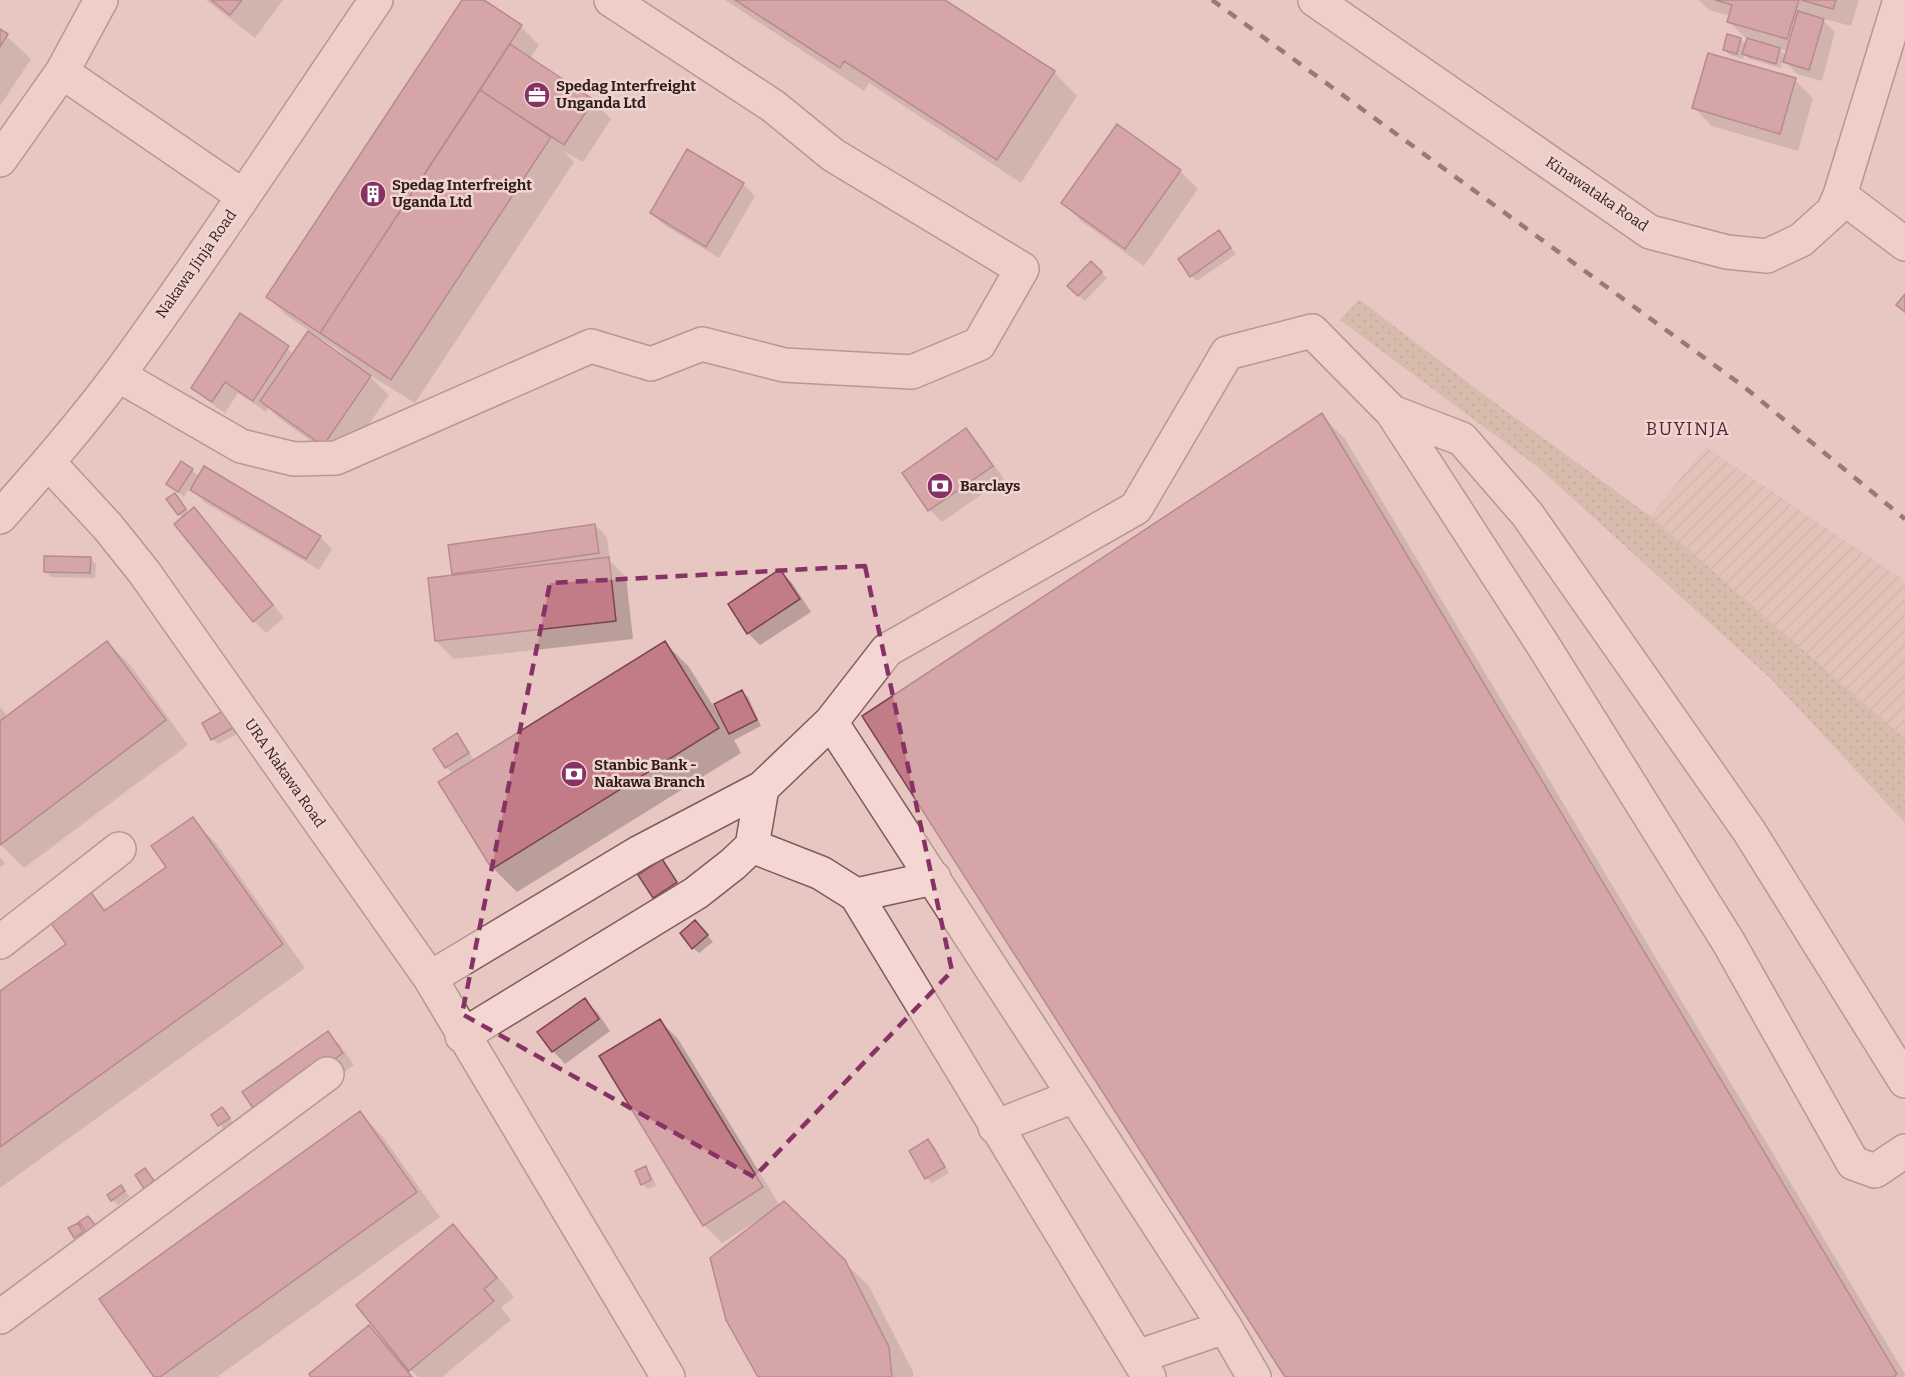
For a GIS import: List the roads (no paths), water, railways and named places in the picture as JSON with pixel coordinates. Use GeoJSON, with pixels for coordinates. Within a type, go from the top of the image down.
{"type":"FeatureCollection","features":[{"type":"Feature","properties":{"kind":"street"},"geometry":{"type":"LineString","coordinates":[[0,160],[62,72],[101,0]]}},
{"type":"Feature","properties":{"kind":"street","name":"Nakawa Jinja Road"},"geometry":{"type":"LineString","coordinates":[[0,517],[118,375],[376,0]]}},
{"type":"Feature","properties":{"kind":"street"},"geometry":{"type":"LineString","coordinates":[[118,375],[241,446],[294,459],[336,458],[591,346],[651,364],[702,344],[784,366],[912,372],[979,344],[1022,269],[833,155],[774,106],[611,0]]}},
{"type":"Feature","properties":{"kind":"street","name":"Kinawataka Road"},"geometry":{"type":"LineString","coordinates":[[1315,0],[1650,232],[1727,252],[1767,256],[1801,240],[1833,211],[1840,195],[1900,0]]}},
{"type":"Feature","properties":{"kind":"street"},"geometry":{"type":"LineString","coordinates":[[62,72],[243,196]]}},
{"type":"Feature","properties":{"kind":"street"},"geometry":{"type":"LineString","coordinates":[[1840,195],[1905,244]]}},
{"type":"Feature","properties":{"kind":"street"},"geometry":{"type":"LineString","coordinates":[[430,978],[640,852],[762,788],[831,722],[887,650],[1136,508],[1227,353],[1312,331],[1392,412],[1543,645],[1729,944],[1853,1163],[1875,1171],[1905,1151]]}},
{"type":"Feature","properties":{"kind":"street"},"geometry":{"type":"LineString","coordinates":[[1392,412],[1462,439],[1527,514],[1749,831],[1905,1082]]}},
{"type":"Feature","properties":{"kind":"street","name":"URA Nakawa Road"},"geometry":{"type":"LineString","coordinates":[[48,462],[108,527],[144,572],[430,978],[668,1377]]}},
{"type":"Feature","properties":{"kind":"street"},"geometry":{"type":"LineString","coordinates":[[831,722],[1225,1328],[1254,1377]]}},
{"type":"Feature","properties":{"kind":"street"},"geometry":{"type":"LineString","coordinates":[[462,1035],[696,892],[733,864],[752,846],[762,788]]}},
{"type":"Feature","properties":{"kind":"street"},"geometry":{"type":"LineString","coordinates":[[752,846],[821,873],[856,895],[1143,1367],[1225,1328]]}},
{"type":"Feature","properties":{"kind":"street"},"geometry":{"type":"LineString","coordinates":[[0,942],[119,849]]}},
{"type":"Feature","properties":{"kind":"street"},"geometry":{"type":"LineString","coordinates":[[856,895],[934,878]]}},
{"type":"Feature","properties":{"kind":"street"},"geometry":{"type":"LineString","coordinates":[[0,1317],[327,1074]]}},
{"type":"Feature","properties":{"kind":"street"},"geometry":{"type":"LineString","coordinates":[[995,1127],[1074,1096]]}},
{"type":"Feature","properties":{"kind":"railway"},"geometry":{"type":"LineString","coordinates":[[1212,0],[1743,386],[1905,519]]}},
{"type":"Feature","properties":{"kind":"place","name":"Spedag Interfreight Unganda Ltd"},"geometry":{"type":"Point","coordinates":[537,95]}},
{"type":"Feature","properties":{"kind":"place","name":"Spedag Interfreight Uganda Ltd"},"geometry":{"type":"Point","coordinates":[373,194]}},
{"type":"Feature","properties":{"kind":"place","name":"Barclays"},"geometry":{"type":"Point","coordinates":[940,486]}},
{"type":"Feature","properties":{"kind":"place","name":"Stanbic Bank - Nakawa Branch"},"geometry":{"type":"Point","coordinates":[574,774]}},
{"type":"Feature","properties":{"kind":"district","name":"BUYINJA"},"geometry":{"type":"Point","coordinates":[1688,429]}}]}
